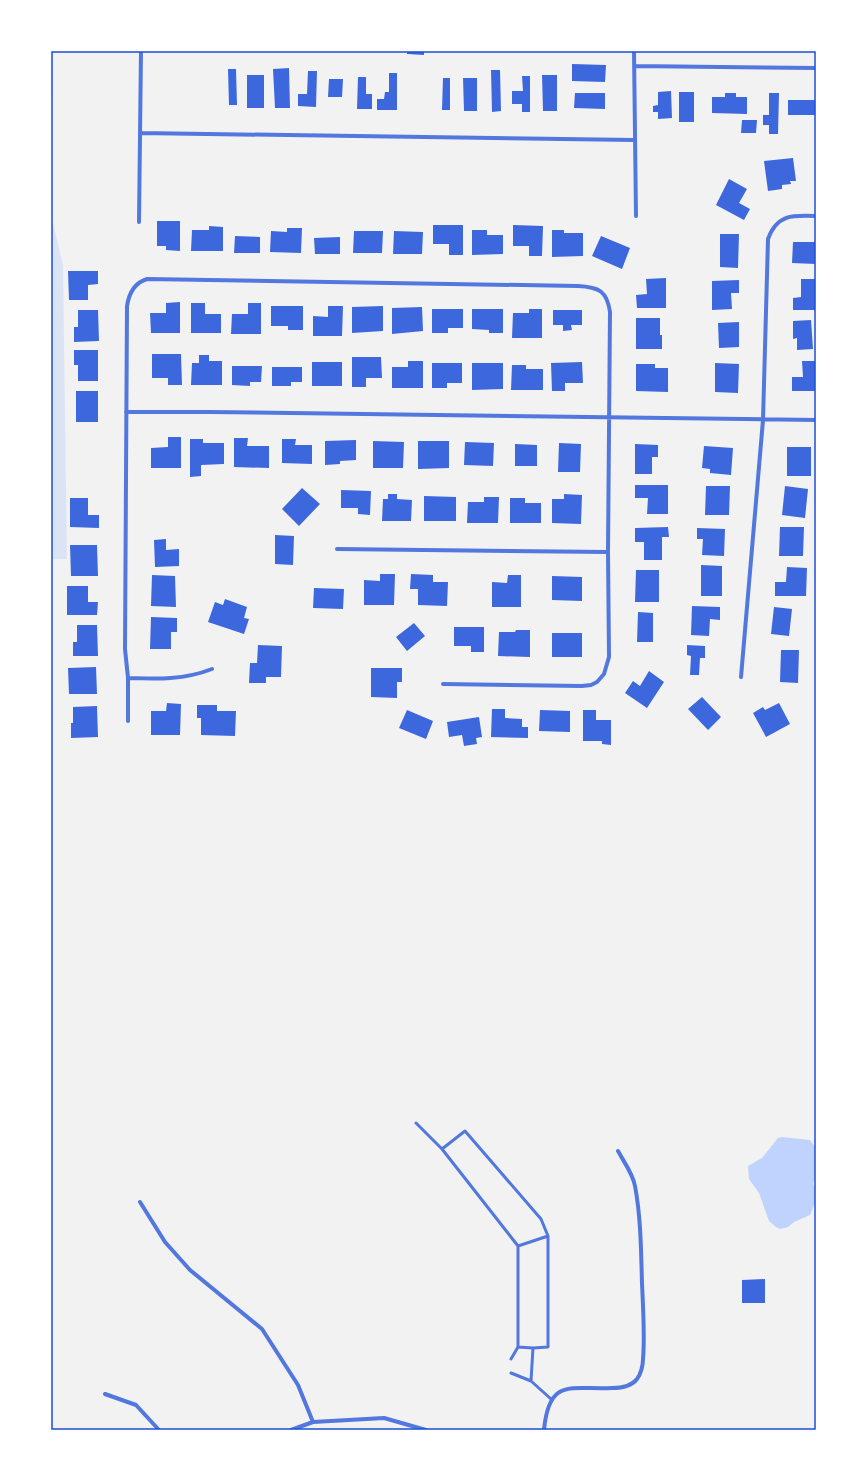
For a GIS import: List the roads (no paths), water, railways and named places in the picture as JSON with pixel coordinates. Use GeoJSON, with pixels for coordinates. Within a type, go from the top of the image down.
{"type":"FeatureCollection","features":[{"type":"Feature","properties":{"kind":"street"},"geometry":{"type":"LineString","coordinates":[[139,222],[142,51]]}},
{"type":"Feature","properties":{"kind":"street"},"geometry":{"type":"LineString","coordinates":[[634,51],[636,216]]}},
{"type":"Feature","properties":{"kind":"street"},"geometry":{"type":"LineString","coordinates":[[634,66],[816,68]]}},
{"type":"Feature","properties":{"kind":"street"},"geometry":{"type":"LineString","coordinates":[[140,133],[634,140]]}},
{"type":"Feature","properties":{"kind":"street"},"geometry":{"type":"LineString","coordinates":[[741,677],[764,420],[768,239],[774,226],[787,217],[816,216]]}},
{"type":"Feature","properties":{"kind":"street"},"geometry":{"type":"LineString","coordinates":[[128,722],[128,678],[125,650],[128,302],[132,291],[137,284],[147,279],[578,286],[594,287],[606,296],[609,303],[610,312],[608,552],[609,657],[604,674],[598,682],[582,686],[443,684]]}},
{"type":"Feature","properties":{"kind":"street"},"geometry":{"type":"LineString","coordinates":[[126,412],[816,420]]}},
{"type":"Feature","properties":{"kind":"street"},"geometry":{"type":"LineString","coordinates":[[337,549],[608,552]]}},
{"type":"Feature","properties":{"kind":"street"},"geometry":{"type":"LineString","coordinates":[[128,678],[157,679],[185,677],[197,675],[212,669]]}},
{"type":"Feature","properties":{"kind":"street"},"geometry":{"type":"LineString","coordinates":[[544,1430],[545,1418],[551,1399],[561,1390],[574,1388],[598,1389],[625,1387],[637,1379],[641,1372],[643,1359],[643,1300],[638,1204],[635,1185],[618,1151]]}},
{"type":"Feature","properties":{"kind":"street"},"geometry":{"type":"LineString","coordinates":[[140,1202],[165,1242],[190,1270],[262,1329],[298,1386],[313,1422]]}},
{"type":"Feature","properties":{"kind":"street"},"geometry":{"type":"LineString","coordinates":[[106,1394],[136,1404],[159,1430]]}},
{"type":"Feature","properties":{"kind":"street"},"geometry":{"type":"LineString","coordinates":[[291,1430],[313,1422],[384,1418],[426,1430]]}},
{"type":"Feature","properties":{"kind":"lane"},"geometry":{"type":"LineString","coordinates":[[416,1123],[442,1149],[518,1246],[518,1347],[511,1359]]}},
{"type":"Feature","properties":{"kind":"lane"},"geometry":{"type":"LineString","coordinates":[[442,1149],[464,1131],[541,1219],[548,1236],[548,1347],[518,1347]]}},
{"type":"Feature","properties":{"kind":"lane"},"geometry":{"type":"LineString","coordinates":[[518,1246],[548,1236]]}},
{"type":"Feature","properties":{"kind":"lane"},"geometry":{"type":"LineString","coordinates":[[531,1381],[533,1348]]}},
{"type":"Feature","properties":{"kind":"lane"},"geometry":{"type":"LineString","coordinates":[[511,1373],[531,1381],[551,1399]]}},
{"type":"Feature","properties":{"kind":"water"},"geometry":{"type":"Polygon","coordinates":[[[782,1137],[810,1140],[816,1148],[816,1176],[813,1184],[816,1190],[816,1200],[810,1215],[794,1222],[788,1227],[780,1229],[769,1221],[759,1193],[749,1179],[748,1166],[762,1158],[778,1138],[782,1137]]]}}]}
